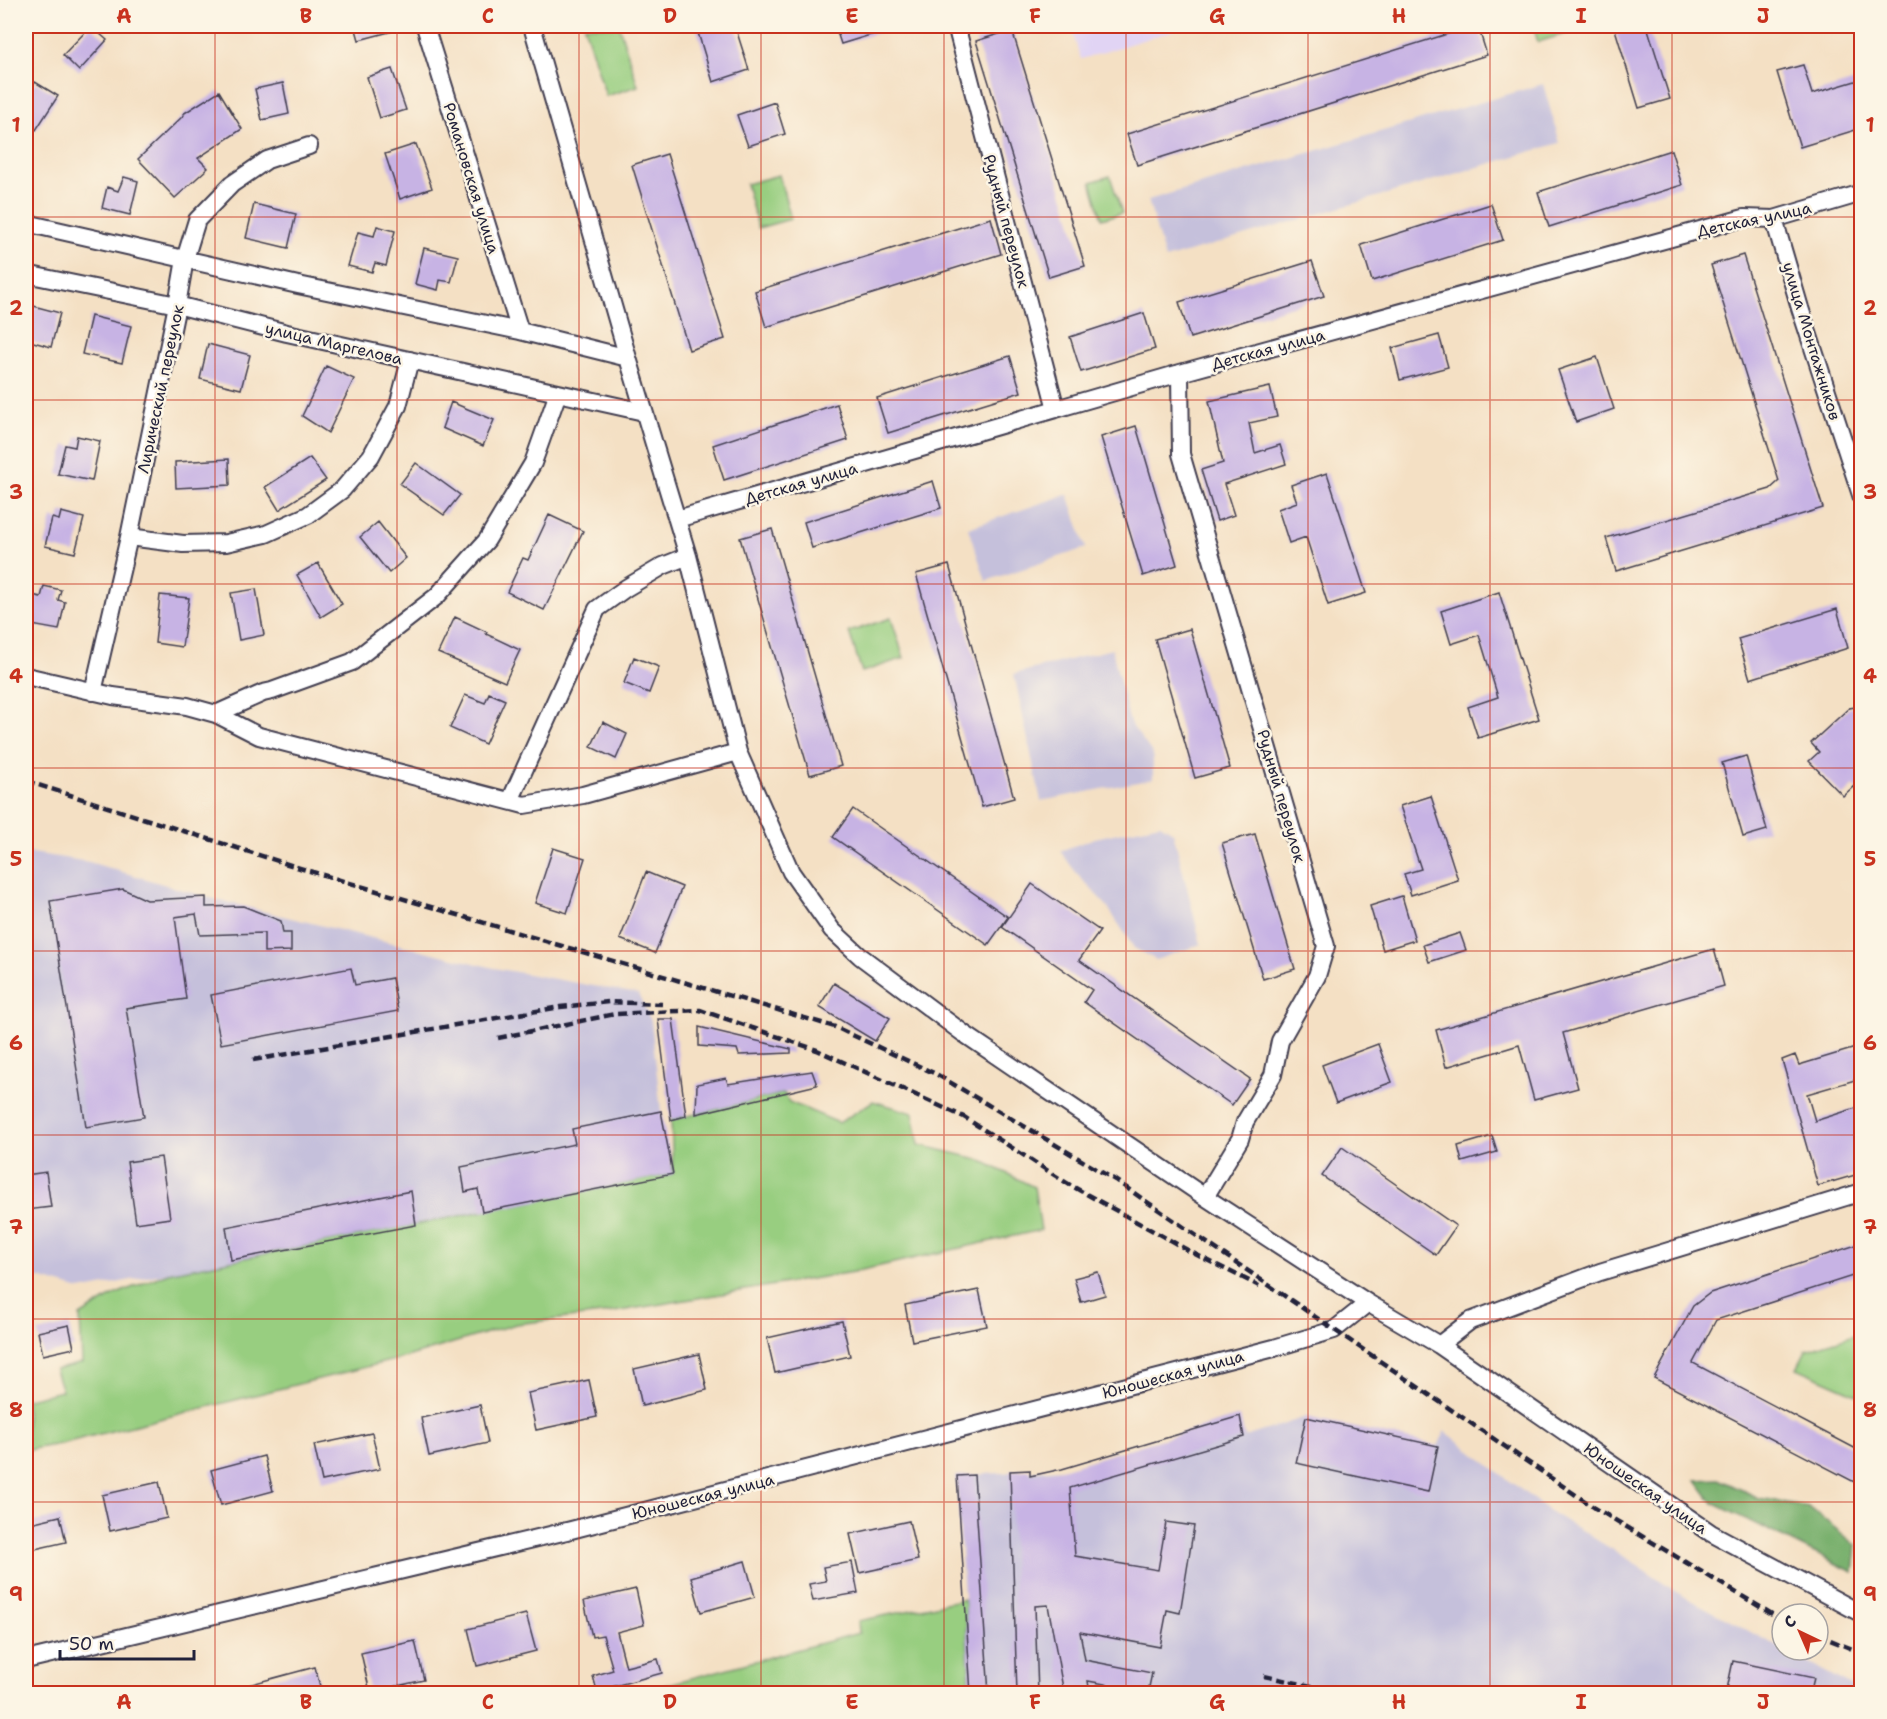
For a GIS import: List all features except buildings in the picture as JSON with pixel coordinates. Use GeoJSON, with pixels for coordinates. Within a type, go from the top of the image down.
{"type":"FeatureCollection","features":[{"type":"Feature","properties":{"kind":"street","name":"Романовская улица"},"geometry":{"type":"LineString","coordinates":[[424,26],[520,331]]}},
{"type":"Feature","properties":{"kind":"street"},"geometry":{"type":"LineString","coordinates":[[26,676],[113,696],[187,706],[216,714],[259,736],[524,805],[583,795],[738,752],[688,556],[532,26]]}},
{"type":"Feature","properties":{"kind":"street","name":"Рудный переулок"},"geometry":{"type":"LineString","coordinates":[[958,33],[1056,409]]}},
{"type":"Feature","properties":{"kind":"street","name":"Лирический переулок"},"geometry":{"type":"LineString","coordinates":[[93,692],[129,537],[185,259],[197,220],[232,184],[267,160],[309,146]]}},
{"type":"Feature","properties":{"kind":"street","name":"Детская улица"},"geometry":{"type":"LineString","coordinates":[[677,519],[1180,373],[1744,218],[1774,219],[1862,193]]}},
{"type":"Feature","properties":{"kind":"street","name":"улица Монтажников"},"geometry":{"type":"LineString","coordinates":[[1774,219],[1800,308],[1862,498]]}},
{"type":"Feature","properties":{"kind":"street"},"geometry":{"type":"LineString","coordinates":[[26,223],[298,285],[520,331],[628,358]]}},
{"type":"Feature","properties":{"kind":"street","name":"улица Маргелова"},"geometry":{"type":"LineString","coordinates":[[26,274],[177,305],[287,333],[644,412]]}},
{"type":"Feature","properties":{"kind":"street"},"geometry":{"type":"LineString","coordinates":[[129,537],[183,544],[226,543],[266,534],[308,515],[342,490],[371,456],[398,406],[410,360]]}},
{"type":"Feature","properties":{"kind":"street","name":"Рудный переулок"},"geometry":{"type":"LineString","coordinates":[[1180,373],[1181,454],[1326,946],[1317,976],[1280,1041],[1273,1075],[1245,1122],[1240,1140],[1205,1197]]}},
{"type":"Feature","properties":{"kind":"street"},"geometry":{"type":"LineString","coordinates":[[216,714],[263,693],[352,662],[437,596],[487,540],[533,463],[558,393]]}},
{"type":"Feature","properties":{"kind":"street"},"geometry":{"type":"LineString","coordinates":[[510,801],[597,609],[663,566],[688,556]]}},
{"type":"Feature","properties":{"kind":"street","name":"Юношеская улица"},"geometry":{"type":"LineString","coordinates":[[738,752],[777,846],[791,872],[832,930],[860,956],[963,1034],[1205,1197],[1368,1303],[1439,1345],[1711,1533],[1862,1614]]}},
{"type":"Feature","properties":{"kind":"street"},"geometry":{"type":"LineString","coordinates":[[1439,1345],[1470,1320],[1600,1272],[1862,1192]]}},
{"type":"Feature","properties":{"kind":"street","name":"Юношеская улица"},"geometry":{"type":"LineString","coordinates":[[26,1659],[582,1527],[1274,1348],[1334,1330],[1368,1303]]}},
{"type":"Feature","properties":{"kind":"shaded area"},"geometry":{"type":"Polygon","coordinates":[[[1070,26],[1188,26],[1081,59],[1070,26]]]}},
{"type":"Feature","properties":{"kind":"shaded area"},"geometry":{"type":"Polygon","coordinates":[[[1543,84],[1560,143],[1165,259],[1148,200],[1543,84]]]}},
{"type":"Feature","properties":{"kind":"shaded area"},"geometry":{"type":"Polygon","coordinates":[[[1068,494],[1086,548],[986,581],[968,528],[1068,494]]]}},
{"type":"Feature","properties":{"kind":"shaded area"},"geometry":{"type":"Polygon","coordinates":[[[1112,649],[1130,723],[1153,754],[1153,779],[1041,801],[1014,674],[1112,649]]]}},
{"type":"Feature","properties":{"kind":"shaded area"},"geometry":{"type":"Polygon","coordinates":[[[1160,824],[1173,832],[1201,944],[1156,960],[1134,948],[1107,906],[1078,875],[1060,851],[1095,838],[1160,824]]]}},
{"type":"Feature","properties":{"kind":"shaded area"},"geometry":{"type":"Polygon","coordinates":[[[26,852],[89,862],[206,897],[494,968],[638,994],[651,1021],[661,1111],[673,1174],[80,1290],[35,1277],[26,1279],[26,852]]]}},
{"type":"Feature","properties":{"kind":"shaded area"},"geometry":{"type":"Polygon","coordinates":[[[1240,1416],[1245,1437],[1306,1417],[1438,1446],[1445,1431],[1546,1509],[1633,1562],[1676,1592],[1770,1642],[1770,1662],[1807,1662],[1862,1693],[939,1694],[939,1686],[970,1684],[956,1476],[1062,1469],[1240,1416]]]}},
{"type":"Feature","properties":{"kind":"green space"},"geometry":{"type":"Polygon","coordinates":[[[584,26],[619,26],[638,86],[606,96],[584,26]]]}},
{"type":"Feature","properties":{"kind":"green space"},"geometry":{"type":"Polygon","coordinates":[[[1533,26],[1588,26],[1588,27],[1538,42],[1533,26]]]}},
{"type":"Feature","properties":{"kind":"green space"},"geometry":{"type":"Polygon","coordinates":[[[779,175],[791,219],[758,228],[746,184],[779,175]]]}},
{"type":"Feature","properties":{"kind":"green space"},"geometry":{"type":"Polygon","coordinates":[[[1110,176],[1122,213],[1102,219],[1091,182],[1110,176]]]}},
{"type":"Feature","properties":{"kind":"green space"},"geometry":{"type":"Polygon","coordinates":[[[891,618],[904,658],[862,672],[849,632],[891,618]]]}},
{"type":"Feature","properties":{"kind":"green space"},"geometry":{"type":"Polygon","coordinates":[[[784,1093],[789,1102],[839,1123],[873,1101],[913,1113],[919,1145],[978,1159],[1034,1187],[1041,1230],[853,1272],[602,1314],[516,1324],[410,1356],[60,1444],[26,1450],[26,1398],[62,1391],[55,1370],[82,1363],[80,1316],[114,1295],[168,1273],[673,1174],[671,1120],[784,1093]]]}},
{"type":"Feature","properties":{"kind":"green space"},"geometry":{"type":"Polygon","coordinates":[[[1861,1333],[1861,1396],[1797,1368],[1806,1350],[1861,1333]]]}},
{"type":"Feature","properties":{"kind":"green space"},"geometry":{"type":"Polygon","coordinates":[[[1719,1479],[1759,1498],[1809,1507],[1856,1545],[1853,1572],[1713,1503],[1696,1480],[1719,1479]]]}},
{"type":"Feature","properties":{"kind":"green space"},"geometry":{"type":"Polygon","coordinates":[[[965,1599],[970,1684],[939,1686],[939,1693],[632,1694],[859,1633],[858,1621],[965,1599]]]}},
{"type":"Feature","properties":{"kind":"railway"},"geometry":{"type":"LineString","coordinates":[[26,781],[303,869],[835,1027],[936,1074],[1115,1180],[1595,1508],[1770,1613]]}},
{"type":"Feature","properties":{"kind":"railway"},"geometry":{"type":"LineString","coordinates":[[253,1060],[560,1007],[609,1002],[662,1004]]}},
{"type":"Feature","properties":{"kind":"railway"},"geometry":{"type":"LineString","coordinates":[[498,1038],[615,1014],[700,1010],[817,1050],[964,1117],[1070,1185],[1193,1253],[1259,1286]]}},
{"type":"Feature","properties":{"kind":"railway"},"geometry":{"type":"LineString","coordinates":[[1830,1640],[1862,1653]]}},
{"type":"Feature","properties":{"kind":"railway"},"geometry":{"type":"LineString","coordinates":[[1264,1676],[1349,1694]]}}]}
